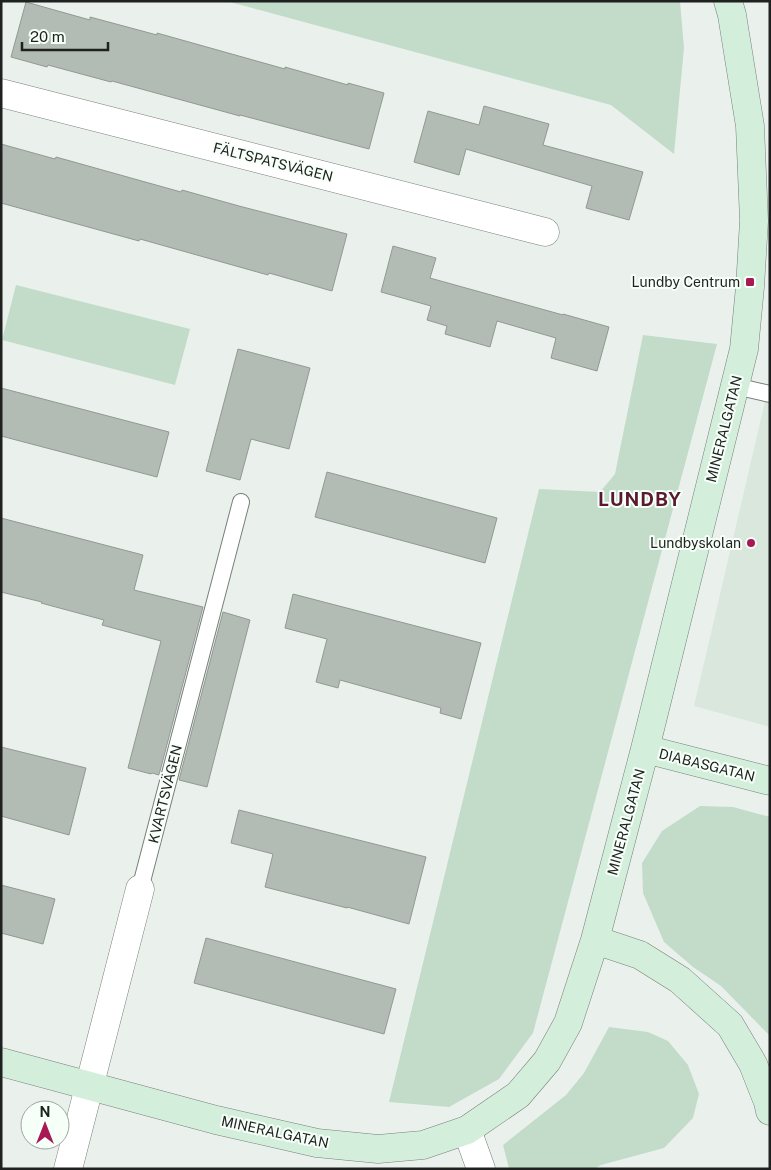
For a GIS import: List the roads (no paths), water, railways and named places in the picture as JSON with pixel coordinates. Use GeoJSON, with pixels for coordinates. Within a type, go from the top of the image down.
{"type":"FeatureCollection","features":[{"type":"Feature","properties":{"kind":"street","name":"MINERALGATAN"},"geometry":{"type":"LineString","coordinates":[[1,1062],[216,1120],[317,1143],[378,1149],[423,1145],[468,1130],[518,1094],[547,1061],[568,1023],[595,940],[645,749],[744,350],[754,221],[750,126],[732,15],[728,1]]}},
{"type":"Feature","properties":{"kind":"street","name":"FÄLTSPATSVÄGEN"},"geometry":{"type":"LineString","coordinates":[[1,92],[545,232]]}},
{"type":"Feature","properties":{"kind":"street","name":"DIABASGATAN"},"geometry":{"type":"LineString","coordinates":[[645,749],[770,781]]}},
{"type":"Feature","properties":{"kind":"street","name":"KVARTSVÄGEN"},"geometry":{"type":"LineString","coordinates":[[68,1169],[140,889]]}},
{"type":"Feature","properties":{"kind":"street"},"geometry":{"type":"LineString","coordinates":[[595,940],[640,955],[680,980],[730,1025],[754,1064],[770,1111]]}},
{"type":"Feature","properties":{"kind":"street"},"geometry":{"type":"LineString","coordinates":[[468,1130],[481,1169]]}},
{"type":"Feature","properties":{"kind":"lane"},"geometry":{"type":"LineString","coordinates":[[735,386],[770,394]]}},
{"type":"Feature","properties":{"kind":"lane","name":"KVARTSVÄGEN"},"geometry":{"type":"LineString","coordinates":[[140,889],[241,502]]}},
{"type":"Feature","properties":{"kind":"place","name":"Lundby Centrum"},"geometry":{"type":"Point","coordinates":[750,282]}},
{"type":"Feature","properties":{"kind":"place","name":"Lundbyskolan"},"geometry":{"type":"Point","coordinates":[751,543]}},
{"type":"Feature","properties":{"kind":"district","name":"LUNDBY"},"geometry":{"type":"Point","coordinates":[640,499]}}]}
